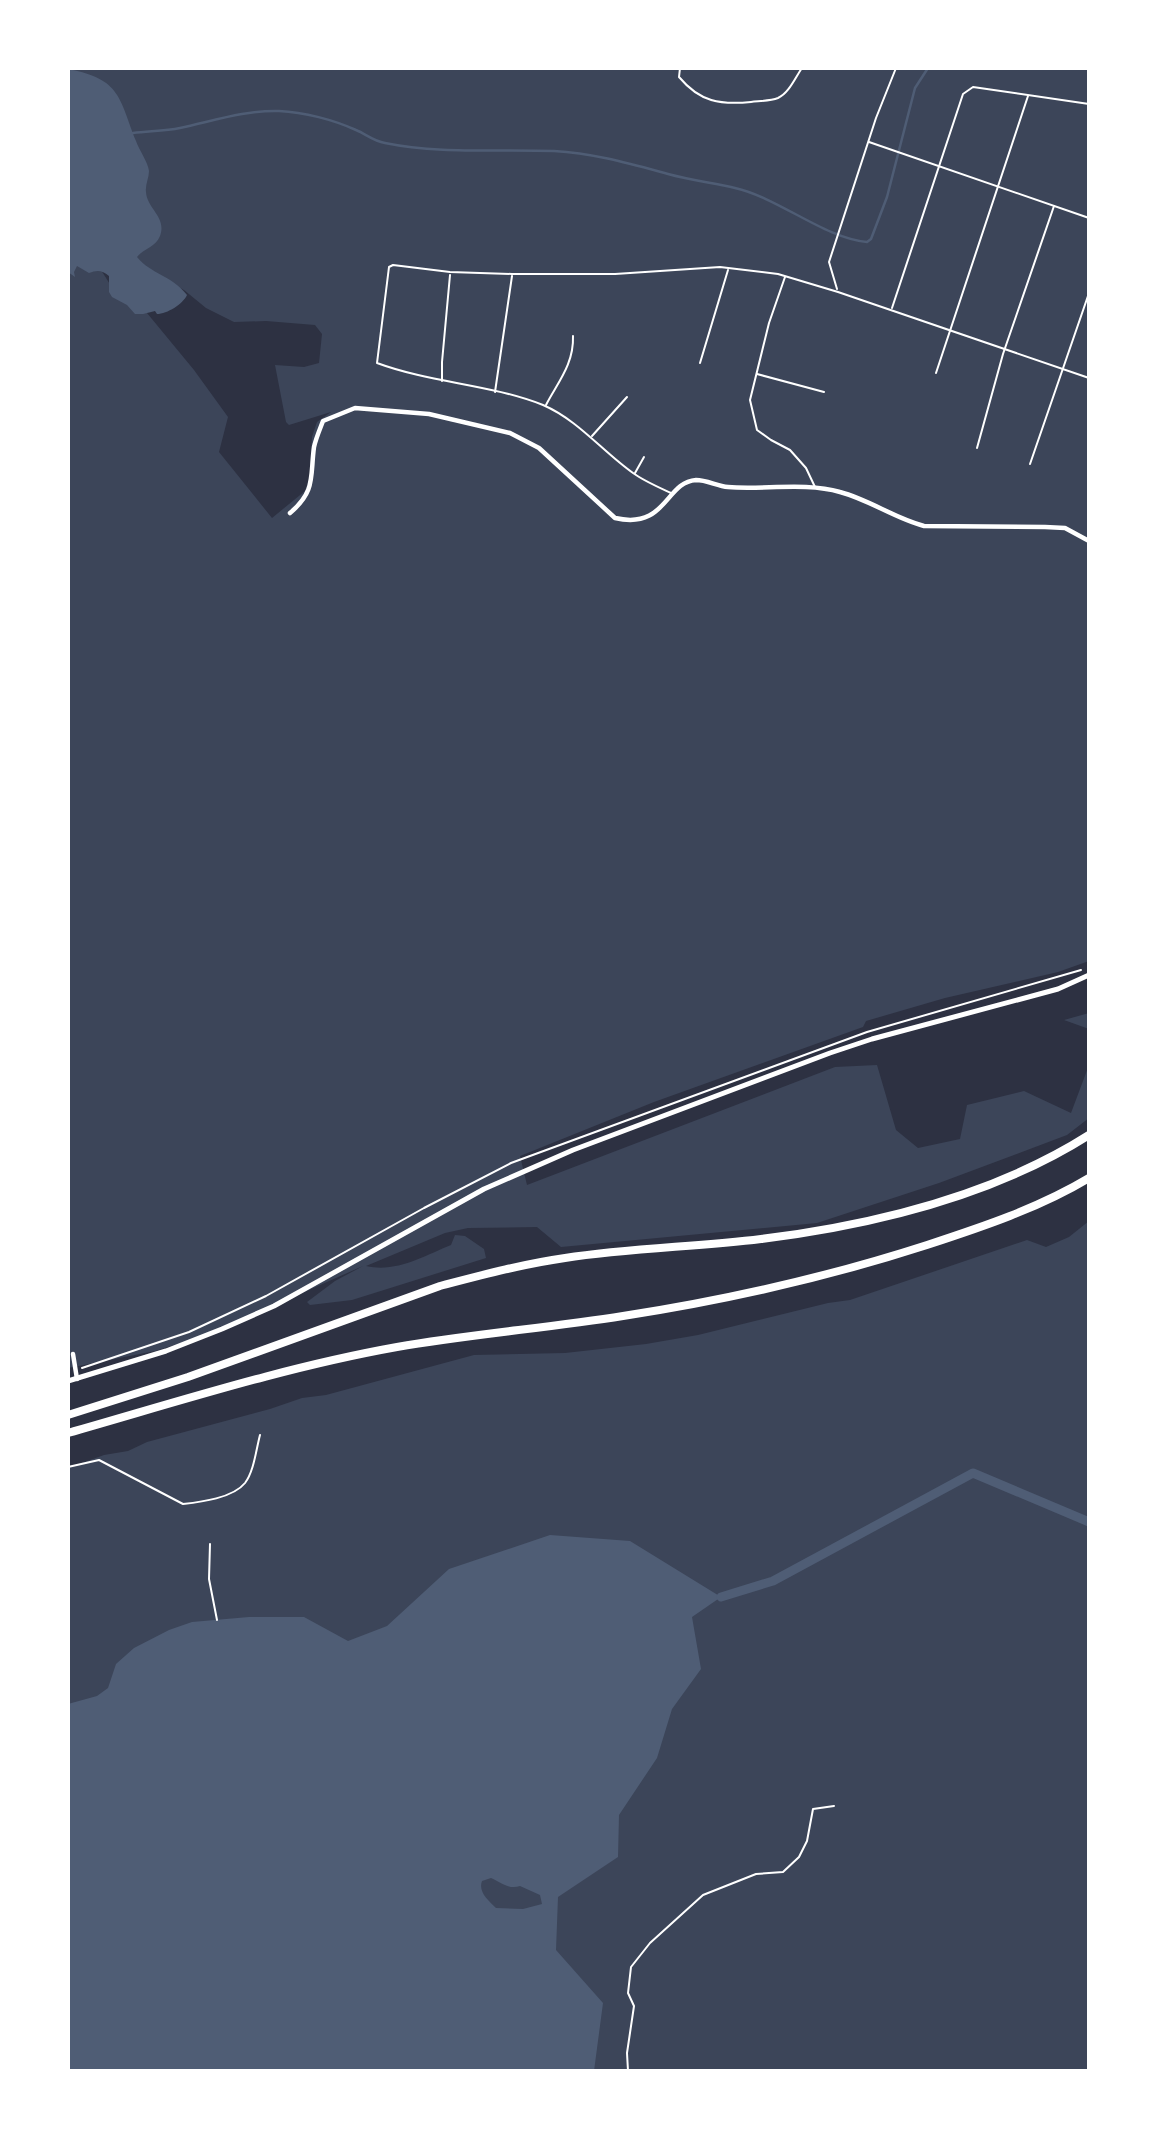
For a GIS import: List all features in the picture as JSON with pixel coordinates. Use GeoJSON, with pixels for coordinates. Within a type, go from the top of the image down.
{"type":"FeatureCollection","features":[{"type":"Feature","properties":{"kind":"highway"},"geometry":{"type":"LineString","coordinates":[[68,1415],[188,1377],[440,1286],[483,1274],[566,1258],[759,1240],[856,1223],[945,1199],[1001,1179],[1089,1135]]}},
{"type":"Feature","properties":{"kind":"highway"},"geometry":{"type":"LineString","coordinates":[[68,1433],[243,1381],[346,1357],[472,1335],[680,1307],[807,1279],[882,1259],[976,1228],[1044,1202],[1089,1178]]}},
{"type":"Feature","properties":{"kind":"street"},"geometry":{"type":"LineString","coordinates":[[290,513],[308,494],[312,479],[314,446],[323,421],[355,408],[429,414],[510,433],[539,448],[615,518],[629,521],[651,514],[665,504],[682,484],[696,480],[727,487],[773,486],[837,491],[873,503],[907,521],[924,526],[1065,528],[1089,541]]}},
{"type":"Feature","properties":{"kind":"street"},"geometry":{"type":"LineString","coordinates":[[68,1381],[166,1351],[274,1306],[484,1189],[573,1150],[830,1053],[872,1039],[1058,989],[1089,975]]}},
{"type":"Feature","properties":{"kind":"street"},"geometry":{"type":"LineString","coordinates":[[73,1354],[77,1378]]}},
{"type":"Feature","properties":{"kind":"lane"},"geometry":{"type":"LineString","coordinates":[[680,68],[679,77],[691,92],[706,99],[730,104],[779,97],[788,91],[802,68]]}},
{"type":"Feature","properties":{"kind":"lane"},"geometry":{"type":"LineString","coordinates":[[838,292],[829,262],[896,68]]}},
{"type":"Feature","properties":{"kind":"lane"},"geometry":{"type":"LineString","coordinates":[[892,310],[962,94],[973,86],[1089,104]]}},
{"type":"Feature","properties":{"kind":"lane"},"geometry":{"type":"LineString","coordinates":[[936,373],[1028,96]]}},
{"type":"Feature","properties":{"kind":"lane"},"geometry":{"type":"LineString","coordinates":[[869,142],[1089,218]]}},
{"type":"Feature","properties":{"kind":"lane"},"geometry":{"type":"LineString","coordinates":[[977,448],[1003,354],[1054,206]]}},
{"type":"Feature","properties":{"kind":"lane"},"geometry":{"type":"LineString","coordinates":[[673,494],[634,474],[591,437],[545,406],[442,382],[377,363],[389,267],[393,265],[450,272],[512,274],[615,274],[679,268],[728,269],[785,276],[1089,378]]}},
{"type":"Feature","properties":{"kind":"lane"},"geometry":{"type":"LineString","coordinates":[[700,363],[728,269]]}},
{"type":"Feature","properties":{"kind":"lane"},"geometry":{"type":"LineString","coordinates":[[442,382],[450,272]]}},
{"type":"Feature","properties":{"kind":"lane"},"geometry":{"type":"LineString","coordinates":[[495,393],[512,274]]}},
{"type":"Feature","properties":{"kind":"lane"},"geometry":{"type":"LineString","coordinates":[[785,276],[769,323],[750,400],[757,430],[790,450],[806,468],[816,489]]}},
{"type":"Feature","properties":{"kind":"lane"},"geometry":{"type":"LineString","coordinates":[[1031,464],[1089,293]]}},
{"type":"Feature","properties":{"kind":"lane"},"geometry":{"type":"LineString","coordinates":[[545,406],[567,370],[573,350],[573,336]]}},
{"type":"Feature","properties":{"kind":"lane"},"geometry":{"type":"LineString","coordinates":[[756,373],[824,392]]}},
{"type":"Feature","properties":{"kind":"lane"},"geometry":{"type":"LineString","coordinates":[[591,437],[627,397]]}},
{"type":"Feature","properties":{"kind":"lane"},"geometry":{"type":"LineString","coordinates":[[634,474],[644,457]]}},
{"type":"Feature","properties":{"kind":"lane"},"geometry":{"type":"LineString","coordinates":[[68,1468],[99,1460],[183,1504],[195,1503],[232,1493],[245,1483],[260,1436]]}},
{"type":"Feature","properties":{"kind":"path"},"geometry":{"type":"LineString","coordinates":[[210,1544],[209,1578],[218,1620]]}},
{"type":"Feature","properties":{"kind":"path"},"geometry":{"type":"LineString","coordinates":[[628,2071],[627,2053],[634,2006],[628,1993],[631,1967],[650,1942],[703,1895],[756,1874],[783,1872],[799,1857],[807,1841],[813,1809],[834,1806]]}},
{"type":"Feature","properties":{"kind":"shaded area"},"geometry":{"type":"Polygon","coordinates":[[[68,68],[1089,68],[1089,961],[1058,972],[945,998],[866,1021],[863,1027],[654,1102],[520,1156],[527,1185],[835,1067],[877,1065],[896,1130],[918,1148],[960,1139],[967,1105],[1024,1091],[1071,1113],[1089,1065],[1089,1118],[1067,1135],[939,1183],[817,1223],[561,1247],[537,1227],[468,1228],[445,1233],[366,1266],[388,1267],[410,1262],[451,1245],[455,1235],[465,1236],[484,1249],[486,1258],[352,1300],[310,1305],[307,1302],[335,1281],[363,1266],[207,1335],[155,1351],[68,1368],[68,68]],[[117,254],[101,270],[118,297],[147,313],[228,417],[219,452],[272,518],[305,491],[310,476],[312,437],[317,422],[331,412],[289,425],[286,422],[275,365],[304,367],[319,363],[322,334],[315,325],[266,321],[234,322],[206,308],[184,290],[117,254]]]}},
{"type":"Feature","properties":{"kind":"shaded area"},"geometry":{"type":"Polygon","coordinates":[[[68,69],[99,78],[116,93],[147,164],[147,198],[159,218],[161,229],[156,243],[137,257],[187,295],[178,305],[165,312],[135,314],[127,305],[112,297],[109,292],[109,276],[97,271],[89,273],[77,266],[75,277],[68,272],[68,69]]]}},
{"type":"Feature","properties":{"kind":"shaded area"},"geometry":{"type":"Polygon","coordinates":[[[1089,1013],[1089,1029],[1064,1020],[1089,1013]]]}},
{"type":"Feature","properties":{"kind":"shaded area"},"geometry":{"type":"Polygon","coordinates":[[[1089,1221],[1089,2071],[68,2071],[68,1468],[104,1455],[128,1451],[147,1442],[302,1398],[326,1395],[474,1355],[565,1353],[646,1344],[698,1335],[850,1300],[1027,1240],[1046,1247],[1069,1237],[1089,1221]]]}},
{"type":"Feature","properties":{"kind":"shaded area"},"geometry":{"type":"Polygon","coordinates":[[[550,1535],[630,1541],[721,1597],[692,1617],[701,1669],[672,1709],[657,1758],[619,1815],[618,1857],[558,1897],[556,1950],[603,2003],[594,2071],[68,2071],[68,1704],[97,1696],[108,1688],[116,1664],[134,1648],[169,1630],[192,1622],[249,1617],[304,1617],[348,1641],[387,1626],[449,1569],[550,1535]],[[491,1878],[482,1881],[481,1889],[496,1908],[523,1909],[542,1904],[540,1895],[491,1878]]]}},
{"type":"Feature","properties":{"kind":"waterway"},"geometry":{"type":"LineString","coordinates":[[133,133],[174,129],[242,114],[279,111],[329,120],[377,141],[405,146],[447,150],[554,151],[583,154],[752,193],[834,233],[867,242],[871,239],[887,197],[915,88],[928,68]]}},
{"type":"Feature","properties":{"kind":"waterway"},"geometry":{"type":"LineString","coordinates":[[721,1597],[773,1581],[973,1473],[1089,1522]]}}]}
